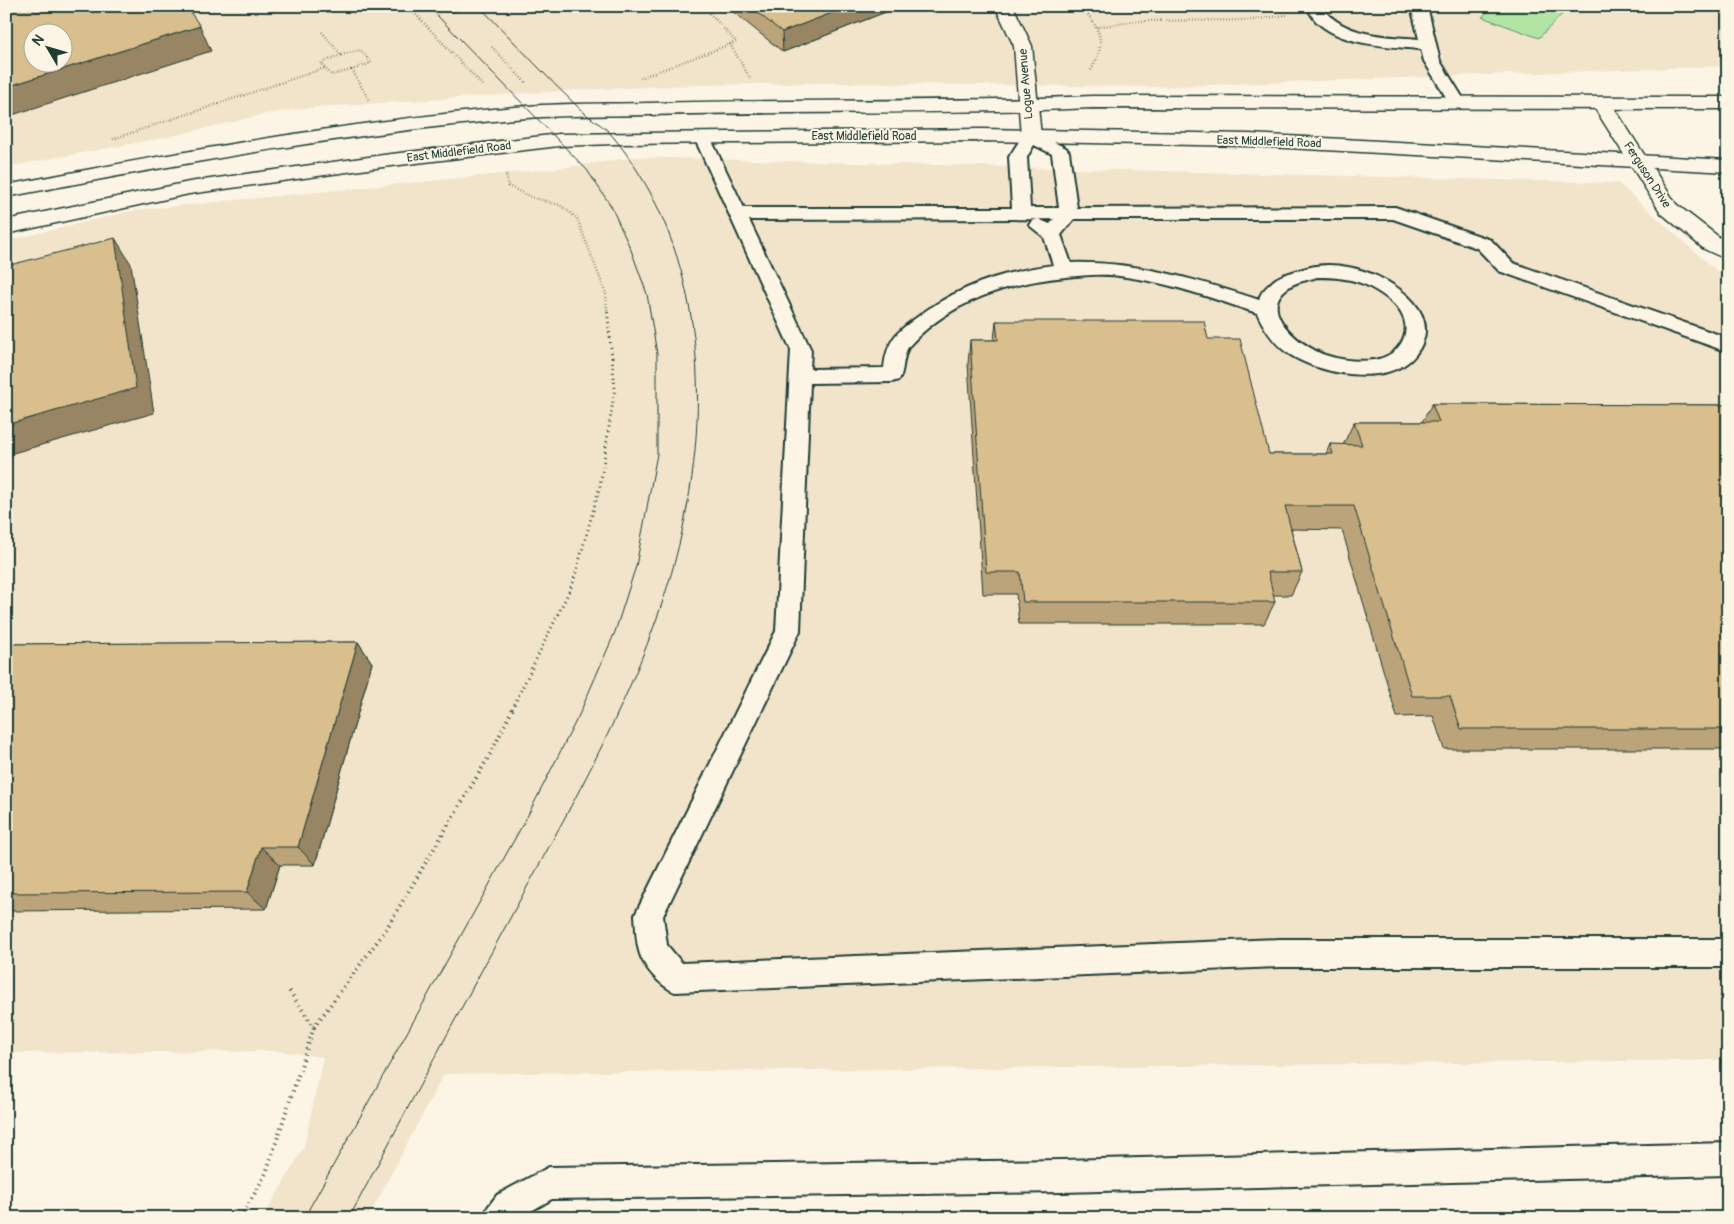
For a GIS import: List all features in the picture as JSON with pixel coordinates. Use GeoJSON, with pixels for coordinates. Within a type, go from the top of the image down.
{"type":"FeatureCollection","features":[{"type":"Feature","properties":{"kind":"main road","name":"Logue Avenue"},"geometry":{"type":"LineString","coordinates":[[1004,6],[1023,46],[1031,136]]}},
{"type":"Feature","properties":{"kind":"main road"},"geometry":{"type":"LineString","coordinates":[[6,191],[189,156],[381,127],[529,112],[758,106],[1027,105],[1092,102],[1728,104]]}},
{"type":"Feature","properties":{"kind":"main road","name":"Ferguson Drive"},"geometry":{"type":"LineString","coordinates":[[1602,104],[1668,208],[1712,244],[1728,253]]}},
{"type":"Feature","properties":{"kind":"main road","name":"East Middlefield Road"},"geometry":{"type":"LineString","coordinates":[[6,227],[189,188],[383,161],[559,140],[702,137],[1031,136],[1249,140],[1728,166]]}},
{"type":"Feature","properties":{"kind":"main road"},"geometry":{"type":"LineString","coordinates":[[189,156],[189,188]]}},
{"type":"Feature","properties":{"kind":"lane"},"geometry":{"type":"LineString","coordinates":[[1419,6],[1432,61],[1458,103]]}},
{"type":"Feature","properties":{"kind":"lane"},"geometry":{"type":"LineString","coordinates":[[1314,9],[1317,16],[1337,30],[1367,38],[1428,45]]}},
{"type":"Feature","properties":{"kind":"lane"},"geometry":{"type":"LineString","coordinates":[[1021,213],[1018,157],[1031,136],[1060,152],[1070,213],[1052,234]]}},
{"type":"Feature","properties":{"kind":"lane"},"geometry":{"type":"LineString","coordinates":[[702,137],[801,350],[788,631],[649,915],[653,950],[675,978],[1280,953],[1728,953]]}},
{"type":"Feature","properties":{"kind":"lane"},"geometry":{"type":"LineString","coordinates":[[1021,213],[1052,234],[1066,271]]}},
{"type":"Feature","properties":{"kind":"lane"},"geometry":{"type":"LineString","coordinates":[[738,214],[1395,213],[1484,244],[1506,267],[1728,345]]}},
{"type":"Feature","properties":{"kind":"lane"},"geometry":{"type":"LineString","coordinates":[[800,376],[892,375],[900,343],[936,312],[965,295],[1002,282],[1043,273],[1084,269],[1124,270],[1211,291],[1267,309]]}},
{"type":"Feature","properties":{"kind":"lane"},"geometry":{"type":"LineString","coordinates":[[1316,271],[1345,272],[1374,281],[1398,297],[1407,306],[1412,316],[1416,327],[1415,337],[1411,346],[1404,354],[1382,366],[1352,368],[1336,366],[1306,356],[1287,344],[1273,329],[1268,319],[1267,309],[1268,299],[1273,290],[1290,277],[1316,271]]}},
{"type":"Feature","properties":{"kind":"lane"},"geometry":{"type":"LineString","coordinates":[[499,1218],[508,1206],[549,1184],[1052,1177],[1728,1159]]}},
{"type":"Feature","properties":{"kind":"path"},"geometry":{"type":"LineString","coordinates":[[408,6],[483,86]]}},
{"type":"Feature","properties":{"kind":"path"},"geometry":{"type":"LineString","coordinates":[[638,79],[736,42],[703,6]]}},
{"type":"Feature","properties":{"kind":"path"},"geometry":{"type":"LineString","coordinates":[[1088,76],[1099,57],[1103,44],[1098,27],[1087,13],[1089,6]]}},
{"type":"Feature","properties":{"kind":"path"},"geometry":{"type":"LineString","coordinates":[[1098,27],[1158,20],[1252,20],[1314,9]]}},
{"type":"Feature","properties":{"kind":"path"},"geometry":{"type":"LineString","coordinates":[[322,32],[341,55]]}},
{"type":"Feature","properties":{"kind":"path"},"geometry":{"type":"LineString","coordinates":[[730,44],[754,84]]}},
{"type":"Feature","properties":{"kind":"path"},"geometry":{"type":"LineString","coordinates":[[492,47],[528,85]]}},
{"type":"Feature","properties":{"kind":"path"},"geometry":{"type":"LineString","coordinates":[[361,50],[371,62],[331,76],[321,63],[341,55],[361,50]]}},
{"type":"Feature","properties":{"kind":"path"},"geometry":{"type":"LineString","coordinates":[[109,141],[325,68]]}},
{"type":"Feature","properties":{"kind":"path"},"geometry":{"type":"LineString","coordinates":[[352,70],[370,101]]}},
{"type":"Feature","properties":{"kind":"path"},"geometry":{"type":"LineString","coordinates":[[241,1218],[266,1173],[314,1026],[385,931],[491,753],[573,583],[600,486],[615,388],[606,294],[577,218],[560,205],[531,197],[508,186],[500,147]]}},
{"type":"Feature","properties":{"kind":"path"},"geometry":{"type":"LineString","coordinates":[[288,989],[314,1026]]}},
{"type":"Feature","properties":{"kind":"shaded area"},"geometry":{"type":"Polygon","coordinates":[[[6,6],[1728,6],[1728,66],[1153,87],[829,83],[695,85],[578,90],[307,108],[266,114],[168,137],[6,167],[6,6]]]}},
{"type":"Feature","properties":{"kind":"shaded area"},"geometry":{"type":"Polygon","coordinates":[[[636,157],[1618,183],[1728,281],[1728,1060],[444,1074],[368,1218],[263,1218],[304,1147],[323,1057],[280,1051],[6,1053],[6,241],[135,210],[561,168],[636,157]]]}},
{"type":"Feature","properties":{"kind":"green space"},"geometry":{"type":"Polygon","coordinates":[[[1494,6],[1570,6],[1539,38],[1482,17],[1494,6]]]}},
{"type":"Feature","properties":{"kind":"building"},"geometry":{"type":"Polygon","coordinates":[[[6,6],[31,6],[36,12],[56,6],[186,6],[200,26],[72,66],[72,22],[22,22],[22,72],[54,72],[6,87],[6,6]]]}},
{"type":"Feature","properties":{"kind":"building"},"geometry":{"type":"Polygon","coordinates":[[[749,6],[850,6],[782,32],[749,6]]]}},
{"type":"Feature","properties":{"kind":"building"},"geometry":{"type":"Polygon","coordinates":[[[115,238],[136,388],[6,425],[6,266],[115,238]]]}},
{"type":"Feature","properties":{"kind":"building"},"geometry":{"type":"Polygon","coordinates":[[[996,321],[1204,321],[1208,339],[1240,339],[1269,454],[1333,454],[1330,444],[1362,445],[1354,422],[1439,422],[1432,404],[1728,405],[1728,729],[1461,729],[1450,696],[1412,696],[1354,506],[1285,506],[1302,572],[1268,572],[1275,602],[1023,602],[1020,572],[986,572],[970,340],[998,340],[996,321]]]}},
{"type":"Feature","properties":{"kind":"building"},"geometry":{"type":"Polygon","coordinates":[[[358,642],[298,847],[261,847],[247,892],[6,893],[6,644],[358,642]]]}},
{"type":"Feature","properties":{"kind":"tram line"},"geometry":{"type":"LineString","coordinates":[[304,1218],[528,815],[579,715],[615,632],[636,566],[657,454],[657,354],[647,294],[631,250],[611,206],[587,170],[428,6]]}},
{"type":"Feature","properties":{"kind":"tram line"},"geometry":{"type":"LineString","coordinates":[[349,1218],[571,805],[624,699],[654,626],[671,573],[685,519],[694,464],[697,407],[695,352],[687,297],[672,243],[650,192],[625,152],[607,130],[583,112],[479,6]]}}]}
